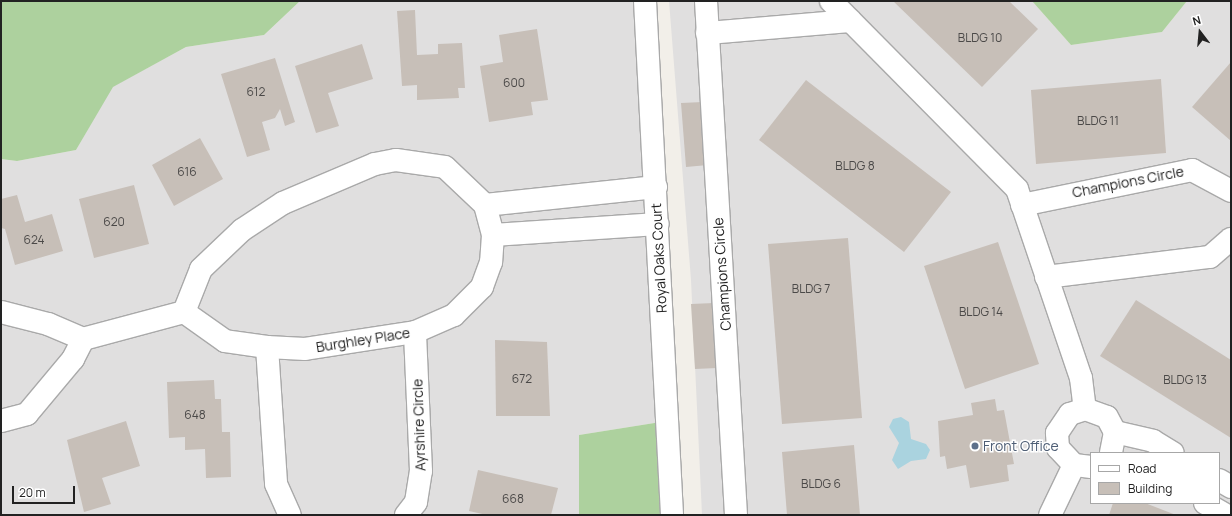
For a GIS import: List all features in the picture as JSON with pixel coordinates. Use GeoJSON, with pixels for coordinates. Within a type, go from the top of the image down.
{"type":"FeatureCollection","features":[{"type":"Feature","properties":{"kind":"street","name":"Royal Oaks Court"},"geometry":{"type":"LineString","coordinates":[[645,1],[658,224],[672,515]]}},
{"type":"Feature","properties":{"kind":"street","name":"Champions Circle"},"geometry":{"type":"LineString","coordinates":[[706,1],[736,515]]}},
{"type":"Feature","properties":{"kind":"street"},"geometry":{"type":"LineString","coordinates":[[831,1],[1017,189],[1081,378],[1084,409]]}},
{"type":"Feature","properties":{"kind":"street"},"geometry":{"type":"LineString","coordinates":[[707,33],[850,21]]}},
{"type":"Feature","properties":{"kind":"street","name":"Burghley Place"},"geometry":{"type":"LineString","coordinates":[[396,160],[440,165],[452,171],[485,205],[493,235],[491,262],[482,287],[454,315],[415,332],[305,349],[267,347],[225,341],[184,312],[201,269],[242,230],[283,203],[375,164],[396,160]]}},
{"type":"Feature","properties":{"kind":"street","name":"Champions Circle"},"geometry":{"type":"LineString","coordinates":[[1022,205],[1192,170],[1231,191]]}},
{"type":"Feature","properties":{"kind":"street"},"geometry":{"type":"LineString","coordinates":[[485,205],[656,187]]}},
{"type":"Feature","properties":{"kind":"street"},"geometry":{"type":"LineString","coordinates":[[493,235],[658,224]]}},
{"type":"Feature","properties":{"kind":"street"},"geometry":{"type":"LineString","coordinates":[[1046,277],[1210,257],[1231,239]]}},
{"type":"Feature","properties":{"kind":"street"},"geometry":{"type":"LineString","coordinates":[[1,312],[48,324],[83,339],[184,312]]}},
{"type":"Feature","properties":{"kind":"street","name":"Ayrshire Circle"},"geometry":{"type":"LineString","coordinates":[[406,515],[416,502],[422,471],[415,332]]}},
{"type":"Feature","properties":{"kind":"street"},"geometry":{"type":"LineString","coordinates":[[1,421],[27,414],[74,359],[83,339]]}},
{"type":"Feature","properties":{"kind":"street"},"geometry":{"type":"LineString","coordinates":[[267,347],[276,484],[290,515]]}},
{"type":"Feature","properties":{"kind":"street"},"geometry":{"type":"LineString","coordinates":[[1050,515],[1083,466],[1058,448],[1057,433],[1064,418],[1084,409],[1104,415],[1115,432],[1111,452]]}},
{"type":"Feature","properties":{"kind":"street"},"geometry":{"type":"LineString","coordinates":[[1115,432],[1153,441],[1171,452]]}},
{"type":"Feature","properties":{"kind":"street"},"geometry":{"type":"LineString","coordinates":[[1220,481],[1231,487]]}},
{"type":"Feature","properties":{"kind":"street"},"geometry":{"type":"LineString","coordinates":[[1207,504],[1226,515]]}},
{"type":"Feature","properties":{"kind":"shaded area"},"geometry":{"type":"Polygon","coordinates":[[[300,1],[645,1],[667,421],[579,435],[579,515],[1,515],[1,159],[17,161],[76,150],[112,87],[186,47],[264,35],[300,1]]]}},
{"type":"Feature","properties":{"kind":"shaded area"},"geometry":{"type":"Polygon","coordinates":[[[669,1],[1032,1],[1071,45],[1162,32],[1187,1],[1231,1],[1231,515],[702,515],[691,280],[669,1]]]}},
{"type":"Feature","properties":{"kind":"green space"},"geometry":{"type":"Polygon","coordinates":[[[1,1],[300,1],[264,35],[186,47],[113,87],[76,150],[17,161],[1,159],[1,1]]]}},
{"type":"Feature","properties":{"kind":"green space"},"geometry":{"type":"Polygon","coordinates":[[[1032,1],[1187,1],[1162,32],[1071,45],[1032,1]]]}},
{"type":"Feature","properties":{"kind":"green space"},"geometry":{"type":"Polygon","coordinates":[[[667,421],[672,515],[579,515],[579,435],[667,421]]]}},
{"type":"Feature","properties":{"kind":"water"},"geometry":{"type":"Polygon","coordinates":[[[901,417],[909,422],[911,439],[926,444],[930,450],[926,459],[911,461],[898,469],[892,460],[899,443],[889,427],[893,419],[901,417]]]}},
{"type":"Feature","properties":{"kind":"building"},"geometry":{"type":"Polygon","coordinates":[[[893,1],[1009,1],[1038,29],[982,87],[893,1]]]}},
{"type":"Feature","properties":{"kind":"building"},"geometry":{"type":"Polygon","coordinates":[[[415,10],[417,55],[438,54],[438,44],[462,43],[465,88],[458,88],[459,98],[417,100],[417,85],[402,86],[397,11],[415,10]]]}},
{"type":"Feature","properties":{"kind":"building"},"geometry":{"type":"Polygon","coordinates":[[[537,29],[548,100],[531,102],[533,115],[489,122],[480,66],[503,62],[499,35],[537,29]]]}},
{"type":"Feature","properties":{"kind":"building"},"geometry":{"type":"Polygon","coordinates":[[[362,44],[373,79],[328,93],[339,126],[316,133],[295,66],[362,44]]]}},
{"type":"Feature","properties":{"kind":"building"},"geometry":{"type":"Polygon","coordinates":[[[275,58],[295,122],[285,126],[280,109],[275,118],[262,122],[270,150],[247,157],[221,74],[275,58]]]}},
{"type":"Feature","properties":{"kind":"building"},"geometry":{"type":"Polygon","coordinates":[[[1231,62],[1231,141],[1192,107],[1231,62]]]}},
{"type":"Feature","properties":{"kind":"building"},"geometry":{"type":"Polygon","coordinates":[[[1161,79],[1166,153],[1036,164],[1031,90],[1161,79]]]}},
{"type":"Feature","properties":{"kind":"building"},"geometry":{"type":"Polygon","coordinates":[[[806,80],[951,192],[904,252],[759,140],[806,80]]]}},
{"type":"Feature","properties":{"kind":"building"},"geometry":{"type":"Polygon","coordinates":[[[703,102],[708,165],[686,167],[681,103],[703,102]]]}},
{"type":"Feature","properties":{"kind":"building"},"geometry":{"type":"Polygon","coordinates":[[[200,138],[223,179],[174,206],[152,165],[200,138]]]}},
{"type":"Feature","properties":{"kind":"building"},"geometry":{"type":"Polygon","coordinates":[[[134,185],[149,244],[94,258],[79,199],[134,185]]]}},
{"type":"Feature","properties":{"kind":"building"},"geometry":{"type":"Polygon","coordinates":[[[17,195],[25,222],[52,214],[63,251],[15,265],[5,229],[1,228],[1,199],[17,195]]]}},
{"type":"Feature","properties":{"kind":"building"},"geometry":{"type":"Polygon","coordinates":[[[848,238],[862,418],[782,424],[768,244],[848,238]]]}},
{"type":"Feature","properties":{"kind":"building"},"geometry":{"type":"Polygon","coordinates":[[[998,242],[1039,364],[965,389],[924,266],[998,242]]]}},
{"type":"Feature","properties":{"kind":"building"},"geometry":{"type":"Polygon","coordinates":[[[1136,300],[1231,360],[1231,438],[1100,356],[1136,300]]]}},
{"type":"Feature","properties":{"kind":"building"},"geometry":{"type":"Polygon","coordinates":[[[714,303],[717,368],[695,369],[691,304],[714,303]]]}},
{"type":"Feature","properties":{"kind":"building"},"geometry":{"type":"Polygon","coordinates":[[[495,340],[547,342],[550,416],[496,416],[495,340]]]}},
{"type":"Feature","properties":{"kind":"building"},"geometry":{"type":"Polygon","coordinates":[[[214,380],[215,399],[221,399],[222,432],[230,432],[231,477],[206,478],[205,449],[185,450],[185,437],[169,438],[167,382],[214,380]]]}},
{"type":"Feature","properties":{"kind":"building","name":"Front Office"},"geometry":{"type":"Polygon","coordinates":[[[995,399],[997,411],[1004,410],[1014,464],[1007,465],[1009,481],[970,488],[966,465],[947,469],[945,456],[940,457],[938,421],[973,415],[971,403],[995,399]]]}},
{"type":"Feature","properties":{"kind":"building"},"geometry":{"type":"Polygon","coordinates":[[[126,421],[140,466],[102,478],[111,504],[84,512],[67,440],[126,421]]]}},
{"type":"Feature","properties":{"kind":"building"},"geometry":{"type":"Polygon","coordinates":[[[854,445],[860,515],[787,515],[782,452],[854,445]]]}},
{"type":"Feature","properties":{"kind":"building"},"geometry":{"type":"Polygon","coordinates":[[[478,470],[558,488],[551,515],[487,515],[469,511],[478,470]]]}},
{"type":"Feature","properties":{"kind":"building"},"geometry":{"type":"Polygon","coordinates":[[[1113,504],[1148,504],[1176,515],[1109,515],[1113,504]]]}},
{"type":"Feature","properties":{"kind":"place","name":"Front Office"},"geometry":{"type":"Point","coordinates":[975,446]}}]}
